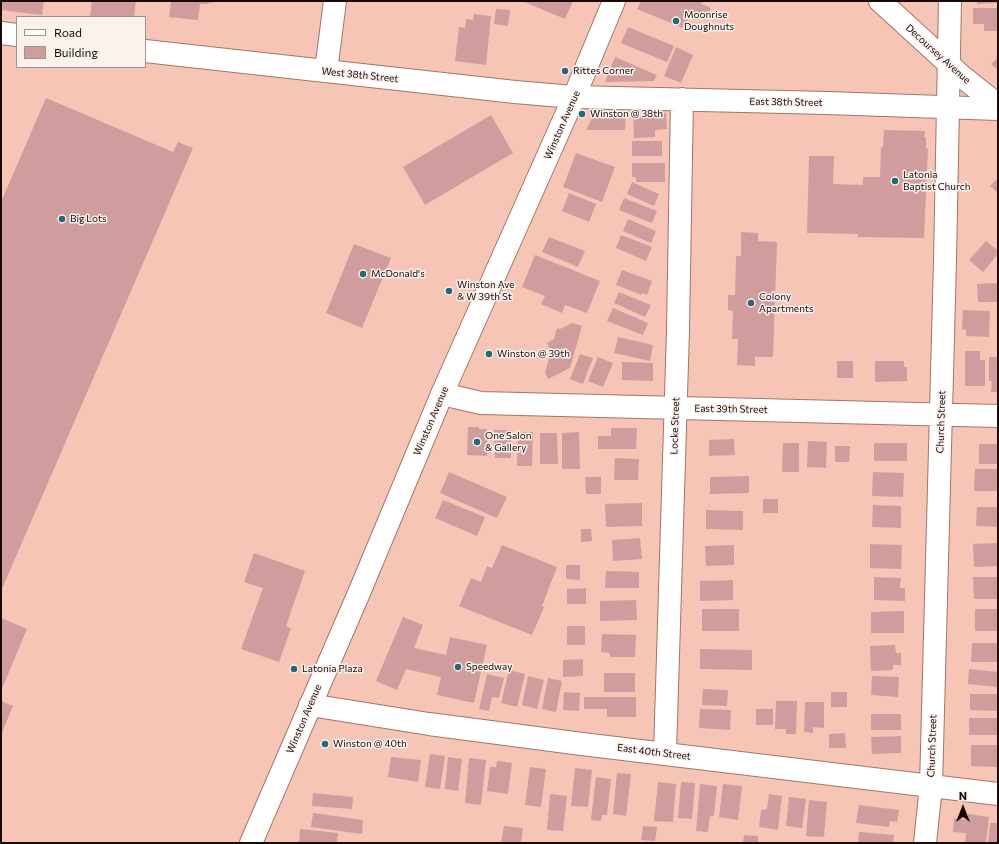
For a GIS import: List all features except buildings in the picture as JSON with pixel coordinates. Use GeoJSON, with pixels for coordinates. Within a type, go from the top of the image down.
{"type":"FeatureCollection","features":[{"type":"Feature","properties":{"kind":"street"},"geometry":{"type":"LineString","coordinates":[[326,71],[335,1]]}},
{"type":"Feature","properties":{"kind":"street","name":"Winston Avenue"},"geometry":{"type":"LineString","coordinates":[[251,843],[359,593],[442,394],[574,97],[614,1]]}},
{"type":"Feature","properties":{"kind":"street","name":"Decoursey Avenue"},"geometry":{"type":"LineString","coordinates":[[880,1],[950,64],[960,75],[998,105]]}},
{"type":"Feature","properties":{"kind":"street","name":"Church Street"},"geometry":{"type":"LineString","coordinates":[[925,843],[931,786],[950,64],[950,1]]}},
{"type":"Feature","properties":{"kind":"street"},"geometry":{"type":"LineString","coordinates":[[1,33],[16,35]]}},
{"type":"Feature","properties":{"kind":"street","name":"West 38th Street"},"geometry":{"type":"LineString","coordinates":[[146,51],[515,92],[574,97]]}},
{"type":"Feature","properties":{"kind":"street","name":"East 38th Street"},"geometry":{"type":"LineString","coordinates":[[574,97],[948,106],[998,109]]}},
{"type":"Feature","properties":{"kind":"street","name":"Locke Street"},"geometry":{"type":"LineString","coordinates":[[665,754],[682,99]]}},
{"type":"Feature","properties":{"kind":"street","name":"East 39th Street"},"geometry":{"type":"LineString","coordinates":[[442,394],[481,403],[998,416]]}},
{"type":"Feature","properties":{"kind":"street","name":"East 40th Street"},"geometry":{"type":"LineString","coordinates":[[310,705],[515,736],[998,794]]}},
{"type":"Feature","properties":{"kind":"place","name":"Moonrise Doughnuts"},"geometry":{"type":"Point","coordinates":[676,21]}},
{"type":"Feature","properties":{"kind":"place","name":"Rittes Corner"},"geometry":{"type":"Point","coordinates":[565,71]}},
{"type":"Feature","properties":{"kind":"place","name":"Winston @ 38th"},"geometry":{"type":"Point","coordinates":[582,114]}},
{"type":"Feature","properties":{"kind":"place","name":"Latonia Baptist Church"},"geometry":{"type":"Point","coordinates":[895,181]}},
{"type":"Feature","properties":{"kind":"place","name":"Big Lots"},"geometry":{"type":"Point","coordinates":[62,219]}},
{"type":"Feature","properties":{"kind":"place","name":"McDonald's"},"geometry":{"type":"Point","coordinates":[363,274]}},
{"type":"Feature","properties":{"kind":"place","name":"Winston Ave & W 39th St"},"geometry":{"type":"Point","coordinates":[449,291]}},
{"type":"Feature","properties":{"kind":"place","name":"Colony Apartments"},"geometry":{"type":"Point","coordinates":[751,303]}},
{"type":"Feature","properties":{"kind":"place","name":"Winston @ 39th"},"geometry":{"type":"Point","coordinates":[489,354]}},
{"type":"Feature","properties":{"kind":"place","name":"One Salon & Gallery"},"geometry":{"type":"Point","coordinates":[477,442]}},
{"type":"Feature","properties":{"kind":"place","name":"Speedway"},"geometry":{"type":"Point","coordinates":[458,667]}},
{"type":"Feature","properties":{"kind":"place","name":"Latonia Plaza"},"geometry":{"type":"Point","coordinates":[294,669]}},
{"type":"Feature","properties":{"kind":"place","name":"Winston @ 40th"},"geometry":{"type":"Point","coordinates":[325,744]}}]}
